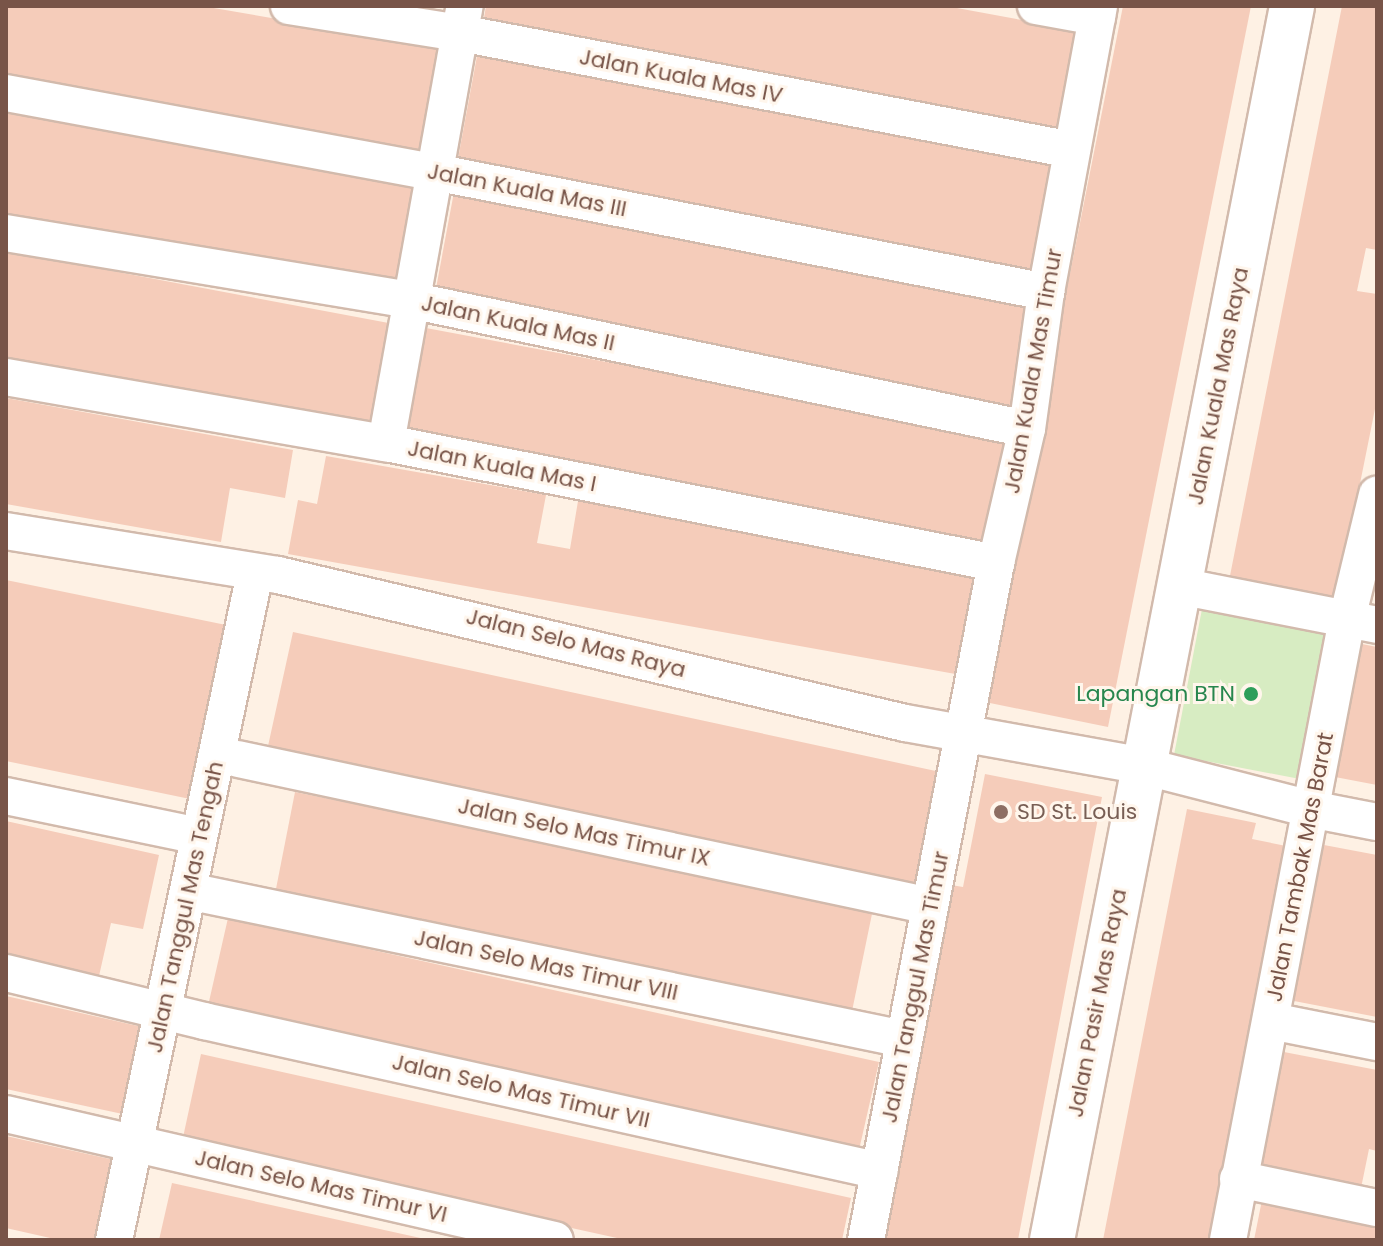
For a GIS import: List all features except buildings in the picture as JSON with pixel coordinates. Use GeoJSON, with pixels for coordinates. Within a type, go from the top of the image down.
{"type":"FeatureCollection","features":[{"type":"Feature","properties":{"kind":"street","name":"Jalan Kuala Mas IV"},"geometry":{"type":"LineString","coordinates":[[289,6],[462,20],[1072,150]]}},
{"type":"Feature","properties":{"kind":"street"},"geometry":{"type":"LineString","coordinates":[[1036,6],[1098,12]]}},
{"type":"Feature","properties":{"kind":"street","name":"Jalan Kuala Mas Raya"},"geometry":{"type":"LineString","coordinates":[[1143,766],[1292,6]]}},
{"type":"Feature","properties":{"kind":"street","name":"Jalan Kuala Mas Timur"},"geometry":{"type":"LineString","coordinates":[[964,735],[996,563],[1027,429],[1046,292],[1098,12]]}},
{"type":"Feature","properties":{"kind":"street"},"geometry":{"type":"LineString","coordinates":[[386,443],[462,20]]}},
{"type":"Feature","properties":{"kind":"street","name":"Jalan Kuala Mas III"},"geometry":{"type":"LineString","coordinates":[[6,93],[434,172],[1046,292]]}},
{"type":"Feature","properties":{"kind":"street","name":"Jalan Kuala Mas II"},"geometry":{"type":"LineString","coordinates":[[6,233],[410,300],[1027,429]]}},
{"type":"Feature","properties":{"kind":"street","name":"Jalan Kuala Mas I"},"geometry":{"type":"LineString","coordinates":[[6,377],[386,443],[996,563]]}},
{"type":"Feature","properties":{"kind":"street","name":"Jalan Tambak Mas Barat"},"geometry":{"type":"LineString","coordinates":[[1228,1240],[1310,809],[1362,622],[1377,497]]}},
{"type":"Feature","properties":{"kind":"street","name":"Jalan Selo Mas Raya"},"geometry":{"type":"LineString","coordinates":[[6,531],[266,574],[964,735],[1143,766],[1310,809],[1377,822]]}},
{"type":"Feature","properties":{"kind":"street","name":"Jalan Tanggul Mas Tengah"},"geometry":{"type":"LineString","coordinates":[[135,1240],[145,1145],[199,893],[238,759],[266,574]]}},
{"type":"Feature","properties":{"kind":"street","name":"Jalan Tanggul Mas Tengah"},"geometry":{"type":"LineString","coordinates":[[199,893],[199,836],[266,574]]}},
{"type":"Feature","properties":{"kind":"street"},"geometry":{"type":"LineString","coordinates":[[1179,586],[1362,622]]}},
{"type":"Feature","properties":{"kind":"street","name":"Jalan Tanggul Mas Timur"},"geometry":{"type":"LineString","coordinates":[[866,1240],[964,735]]}},
{"type":"Feature","properties":{"kind":"street","name":"Jalan Selo Mas Timur IX"},"geometry":{"type":"LineString","coordinates":[[238,759],[930,906]]}},
{"type":"Feature","properties":{"kind":"street","name":"Jalan Pasir Mas Raya"},"geometry":{"type":"LineString","coordinates":[[1052,1240],[1143,766]]}},
{"type":"Feature","properties":{"kind":"street"},"geometry":{"type":"LineString","coordinates":[[6,796],[199,836]]}},
{"type":"Feature","properties":{"kind":"street","name":"Jalan Selo Mas Timur VIII"},"geometry":{"type":"LineString","coordinates":[[199,893],[903,1039]]}},
{"type":"Feature","properties":{"kind":"street","name":"Jalan Selo Mas Timur VII"},"geometry":{"type":"LineString","coordinates":[[6,973],[880,1171]]}},
{"type":"Feature","properties":{"kind":"street"},"geometry":{"type":"LineString","coordinates":[[1271,1021],[1377,1042]]}},
{"type":"Feature","properties":{"kind":"street","name":"Jalan Selo Mas Timur VI"},"geometry":{"type":"LineString","coordinates":[[6,1114],[555,1240]]}},
{"type":"Feature","properties":{"kind":"street","name":"Jalan Tanggul Mas Tengah"},"geometry":{"type":"LineString","coordinates":[[114,1240],[145,1145]]}},
{"type":"Feature","properties":{"kind":"street"},"geometry":{"type":"LineString","coordinates":[[1238,1179],[1377,1208]]}},
{"type":"Feature","properties":{"kind":"green space","name":"Lapangan BTN"},"geometry":{"type":"Polygon","coordinates":[[[1202,609],[1328,633],[1300,779],[1174,755],[1202,609]]]}},
{"type":"Feature","properties":{"kind":"place","name":"Lapangan BTN"},"geometry":{"type":"Point","coordinates":[1251,694]}},
{"type":"Feature","properties":{"kind":"place","name":"SD St. Louis"},"geometry":{"type":"Point","coordinates":[1001,812]}}]}
